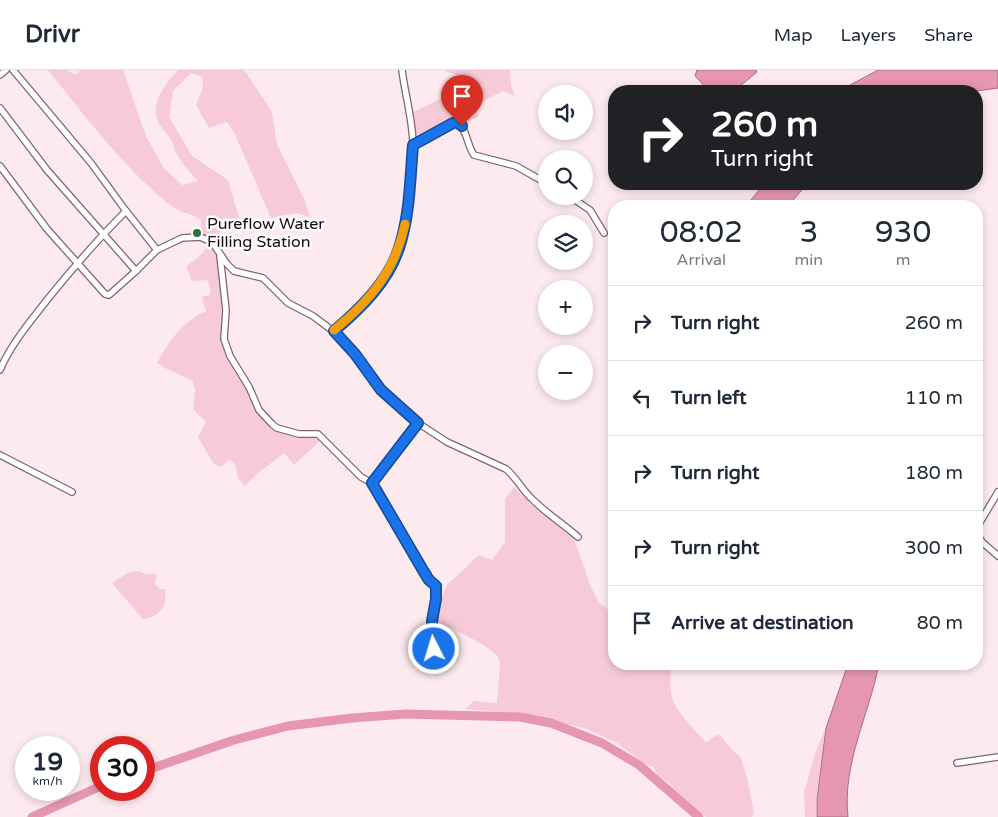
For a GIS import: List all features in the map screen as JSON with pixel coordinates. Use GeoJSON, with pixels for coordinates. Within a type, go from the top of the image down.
{"type":"FeatureCollection","features":[{"type":"Feature","properties":{"kind":"street"},"geometry":{"type":"LineString","coordinates":[[0,75],[6,70]]}},
{"type":"Feature","properties":{"kind":"street"},"geometry":{"type":"LineString","coordinates":[[13,70],[78,147],[156,250]]}},
{"type":"Feature","properties":{"kind":"street"},"geometry":{"type":"LineString","coordinates":[[334,331],[364,304],[376,290],[399,248],[404,225],[413,145],[402,70]]}},
{"type":"Feature","properties":{"kind":"street"},"geometry":{"type":"LineString","coordinates":[[0,108],[47,170],[136,271]]}},
{"type":"Feature","properties":{"kind":"street"},"geometry":{"type":"LineString","coordinates":[[413,145],[457,122],[462,126],[474,155],[516,166],[538,178]]}},
{"type":"Feature","properties":{"kind":"street"},"geometry":{"type":"LineString","coordinates":[[0,166],[47,229],[107,295],[136,271],[156,250],[182,238],[194,237],[212,242],[234,271],[263,278],[288,303],[313,316],[334,331],[355,354],[381,390],[418,423],[447,442],[511,473],[522,489],[534,501],[578,537]]}},
{"type":"Feature","properties":{"kind":"street"},"geometry":{"type":"LineString","coordinates":[[582,205],[590,210],[604,233]]}},
{"type":"Feature","properties":{"kind":"street"},"geometry":{"type":"LineString","coordinates":[[0,370],[18,336],[102,234],[126,211]]}},
{"type":"Feature","properties":{"kind":"street"},"geometry":{"type":"LineString","coordinates":[[220,254],[226,310],[224,339],[230,356],[249,387],[259,410],[272,424],[284,431],[299,434],[318,434],[361,477],[372,483],[424,572],[436,586],[432,621],[436,662]]}},
{"type":"Feature","properties":{"kind":"street"},"geometry":{"type":"LineString","coordinates":[[372,483],[418,423]]}},
{"type":"Feature","properties":{"kind":"street"},"geometry":{"type":"LineString","coordinates":[[0,455],[72,492]]}},
{"type":"Feature","properties":{"kind":"street"},"geometry":{"type":"LineString","coordinates":[[983,518],[998,492]]}},
{"type":"Feature","properties":{"kind":"street"},"geometry":{"type":"LineString","coordinates":[[983,543],[998,556]]}},
{"type":"Feature","properties":{"kind":"street"},"geometry":{"type":"LineString","coordinates":[[957,763],[998,757]]}},
{"type":"Feature","properties":{"kind":"shaded area"},"geometry":{"type":"Polygon","coordinates":[[[48,70],[67,70],[76,75],[80,70],[123,70],[146,136],[163,167],[182,185],[198,181],[181,161],[175,152],[173,143],[158,122],[156,106],[161,93],[178,70],[244,70],[272,112],[277,145],[304,199],[310,217],[296,213],[271,218],[235,134],[227,122],[209,128],[196,105],[203,87],[202,77],[191,73],[173,91],[169,117],[192,156],[228,180],[241,224],[222,231],[210,239],[202,236],[201,220],[173,207],[139,177],[107,142],[48,70]]]}},
{"type":"Feature","properties":{"kind":"shaded area"},"geometry":{"type":"Polygon","coordinates":[[[446,70],[510,70],[511,86],[515,96],[503,91],[477,104],[478,117],[463,122],[458,120],[414,143],[411,113],[465,87],[458,75],[446,70]]]}},
{"type":"Feature","properties":{"kind":"shaded area"},"geometry":{"type":"Polygon","coordinates":[[[697,70],[756,70],[757,72],[741,85],[703,85],[695,76],[697,70]]]}},
{"type":"Feature","properties":{"kind":"shaded area"},"geometry":{"type":"Polygon","coordinates":[[[878,70],[998,70],[998,88],[983,90],[983,85],[850,85],[878,70]]]}},
{"type":"Feature","properties":{"kind":"shaded area"},"geometry":{"type":"Polygon","coordinates":[[[759,190],[802,190],[793,200],[751,200],[759,190]]]}},
{"type":"Feature","properties":{"kind":"shaded area"},"geometry":{"type":"Polygon","coordinates":[[[209,245],[216,251],[218,261],[224,311],[221,339],[226,355],[249,391],[256,410],[273,429],[298,437],[316,435],[321,440],[294,465],[284,453],[245,486],[238,478],[235,464],[230,460],[221,467],[213,463],[198,437],[206,422],[193,409],[195,390],[193,381],[157,363],[177,332],[206,311],[202,297],[209,295],[211,290],[207,280],[192,281],[186,266],[198,258],[209,245]]]}},
{"type":"Feature","properties":{"kind":"shaded area"},"geometry":{"type":"Polygon","coordinates":[[[514,487],[533,506],[574,539],[591,587],[599,603],[608,610],[608,670],[671,670],[671,694],[674,703],[693,729],[706,742],[719,734],[732,750],[740,756],[754,812],[752,817],[706,817],[658,775],[653,767],[645,764],[617,743],[585,728],[536,715],[465,709],[474,701],[497,703],[499,659],[496,654],[481,643],[435,621],[447,585],[479,555],[492,560],[505,542],[505,499],[514,487]]]}},
{"type":"Feature","properties":{"kind":"shaded area"},"geometry":{"type":"Polygon","coordinates":[[[139,571],[146,574],[155,574],[157,578],[154,583],[160,589],[165,589],[164,606],[157,614],[146,619],[143,619],[112,583],[130,572],[139,571]]]}},
{"type":"Feature","properties":{"kind":"shaded area"},"geometry":{"type":"Polygon","coordinates":[[[846,670],[878,670],[849,778],[847,797],[848,817],[817,817],[817,799],[826,728],[846,670]]]}},
{"type":"Feature","properties":{"kind":"shaded area"},"geometry":{"type":"Polygon","coordinates":[[[825,729],[816,799],[816,817],[805,817],[804,792],[816,751],[825,729]]]}},
{"type":"Feature","properties":{"kind":"waterway"},"geometry":{"type":"LineString","coordinates":[[155,767],[234,740],[288,726],[406,714],[520,717],[551,723],[602,743],[639,765],[699,817]]}},
{"type":"Feature","properties":{"kind":"waterway"},"geometry":{"type":"LineString","coordinates":[[32,817],[90,791]]}},
{"type":"Feature","properties":{"kind":"slow traffic"},"geometry":{"type":"LineString","coordinates":[[334,330],[352,316],[376,290],[394,260],[405,224]]}},
{"type":"Feature","properties":{"kind":"place","name":"Pureflow Water Filling Station"},"geometry":{"type":"Point","coordinates":[197,233]}},
{"type":"Feature","properties":{"kind":"route"},"geometry":{"type":"LineString","coordinates":[[434,649],[432,621],[436,586],[424,572],[372,483],[398,452],[404,440],[418,423],[381,390],[355,354],[334,331],[352,316],[376,290],[394,260],[399,248],[404,225],[413,145],[453,123],[457,122],[462,126]]}}]}
